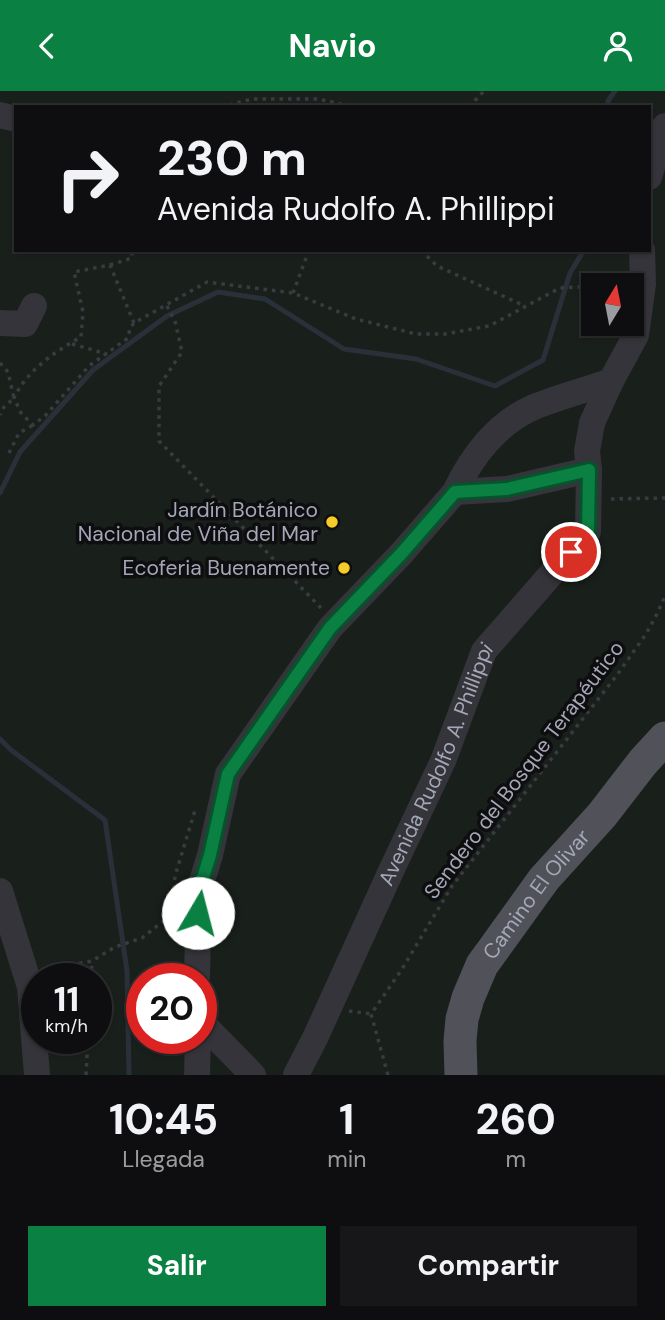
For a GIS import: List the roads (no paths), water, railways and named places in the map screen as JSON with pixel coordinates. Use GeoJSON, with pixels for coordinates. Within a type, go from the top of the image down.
{"type":"FeatureCollection","features":[{"type":"Feature","properties":{"kind":"main road","name":"Camino El Olivar"},"geometry":{"type":"LineString","coordinates":[[461,1075],[462,1019],[467,998],[482,965],[544,879],[602,815],[665,738]]}},
{"type":"Feature","properties":{"kind":"lane"},"geometry":{"type":"LineString","coordinates":[[651,171],[665,126]]}},
{"type":"Feature","properties":{"kind":"lane","name":"Avenida Rudolfo A. Phillippi"},"geometry":{"type":"LineString","coordinates":[[296,1075],[443,761],[484,651],[588,532],[587,451],[592,423],[636,335],[643,283],[642,252]]}},
{"type":"Feature","properties":{"kind":"lane"},"geometry":{"type":"LineString","coordinates":[[0,323],[25,324],[34,306]]}},
{"type":"Feature","properties":{"kind":"lane"},"geometry":{"type":"LineString","coordinates":[[197,963],[199,891],[228,774],[335,622],[401,554],[455,492],[474,457],[508,422],[533,408],[611,381]]}},
{"type":"Feature","properties":{"kind":"lane"},"geometry":{"type":"LineString","coordinates":[[455,492],[507,489],[589,470]]}},
{"type":"Feature","properties":{"kind":"lane"},"geometry":{"type":"LineString","coordinates":[[0,891],[30,986],[37,1075]]}},
{"type":"Feature","properties":{"kind":"lane"},"geometry":{"type":"LineString","coordinates":[[217,1038],[253,1075]]}},
{"type":"Feature","properties":{"kind":"lane"},"geometry":{"type":"LineString","coordinates":[[197,1075],[198,1054]]}},
{"type":"Feature","properties":{"kind":"waterway"},"geometry":{"type":"LineString","coordinates":[[608,105],[615,91]]}},
{"type":"Feature","properties":{"kind":"waterway"},"geometry":{"type":"LineString","coordinates":[[0,493],[20,452],[93,370],[167,316],[218,292],[265,299],[344,349],[416,359],[495,386],[543,360],[570,273],[583,252]]}},
{"type":"Feature","properties":{"kind":"waterway"},"geometry":{"type":"LineString","coordinates":[[0,739],[105,820],[127,971],[129,1075]]}},
{"type":"Feature","properties":{"kind":"place","name":"Jardín Botánico Nacional de Viña del Mar"},"geometry":{"type":"Point","coordinates":[332,522]}},
{"type":"Feature","properties":{"kind":"place","name":"Ecoferia Buenamente"},"geometry":{"type":"Point","coordinates":[344,568]}}]}
